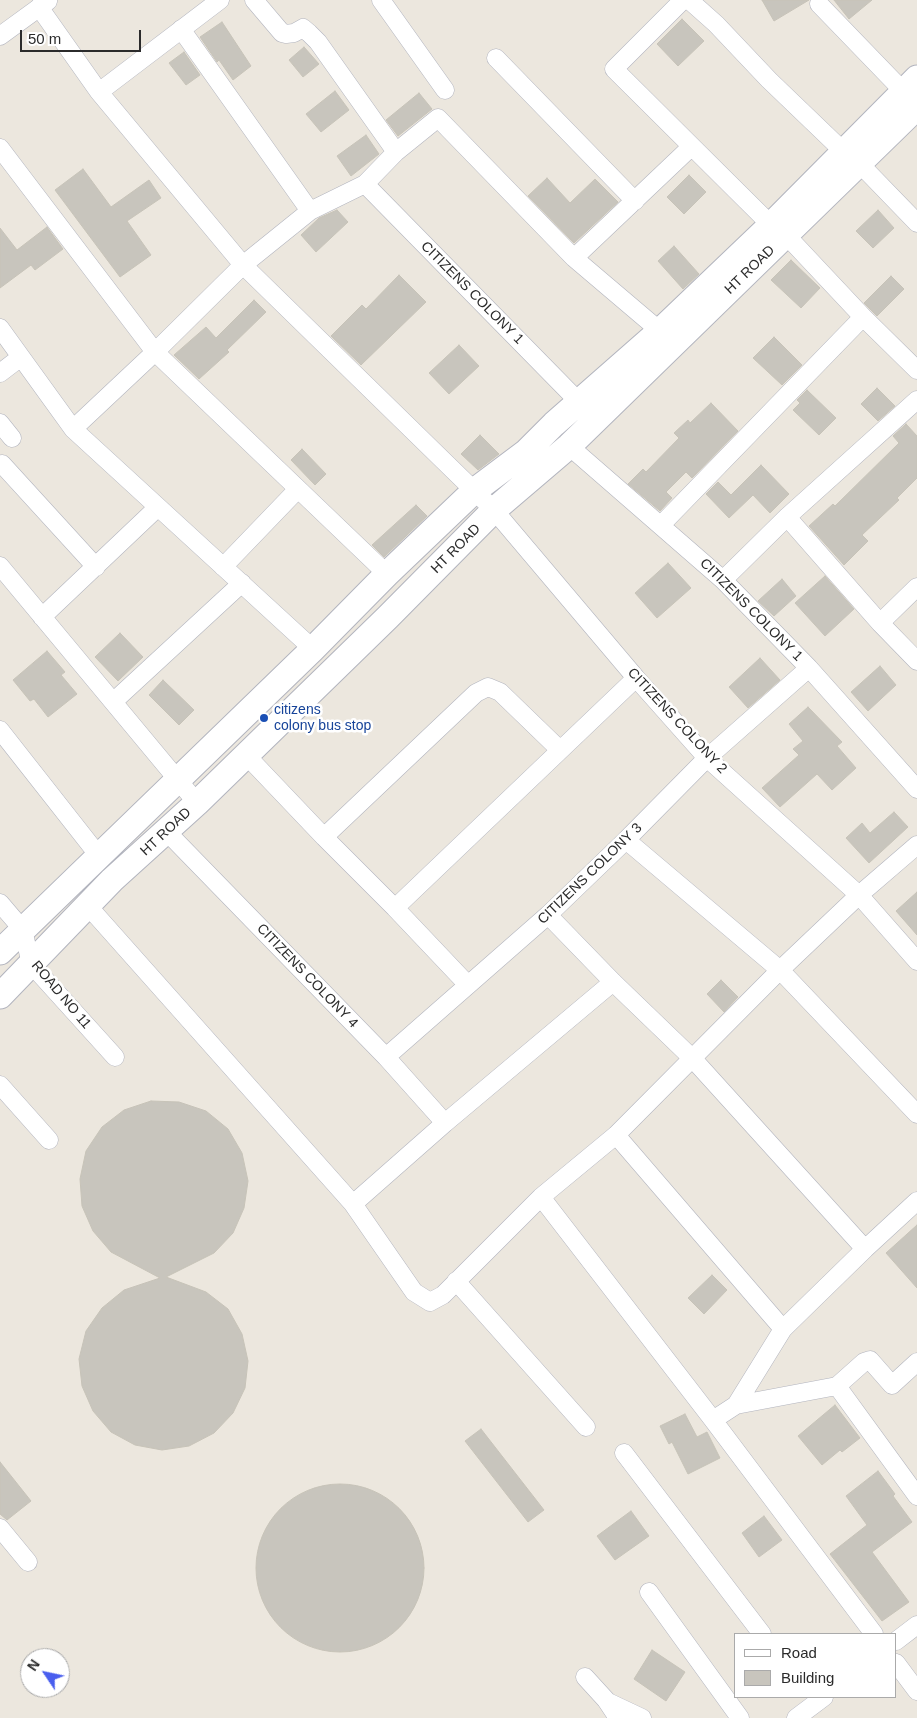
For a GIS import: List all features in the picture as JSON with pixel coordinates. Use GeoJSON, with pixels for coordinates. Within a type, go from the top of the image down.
{"type":"FeatureCollection","features":[{"type":"Feature","properties":{"kind":"street"},"geometry":{"type":"LineString","coordinates":[[100,92],[220,0]]}},
{"type":"Feature","properties":{"kind":"street"},"geometry":{"type":"LineString","coordinates":[[254,0],[282,32],[286,34],[294,33],[303,28],[318,42],[396,152]]}},
{"type":"Feature","properties":{"kind":"street"},"geometry":{"type":"LineString","coordinates":[[381,0],[445,90]]}},
{"type":"Feature","properties":{"kind":"street"},"geometry":{"type":"LineString","coordinates":[[683,0],[614,70],[691,147],[779,230],[917,370]]}},
{"type":"Feature","properties":{"kind":"street"},"geometry":{"type":"LineString","coordinates":[[689,0],[716,24],[769,80],[852,157],[917,223]]}},
{"type":"Feature","properties":{"kind":"street"},"geometry":{"type":"LineString","coordinates":[[0,36],[44,4]]}},
{"type":"Feature","properties":{"kind":"street","name":"CITIZENS COLONY 2"},"geometry":{"type":"LineString","coordinates":[[44,4],[100,92],[243,265],[494,510],[636,678],[707,758],[859,895],[917,961]]}},
{"type":"Feature","properties":{"kind":"street"},"geometry":{"type":"LineString","coordinates":[[820,4],[913,92]]}},
{"type":"Feature","properties":{"kind":"street"},"geometry":{"type":"LineString","coordinates":[[181,29],[310,211]]}},
{"type":"Feature","properties":{"kind":"street"},"geometry":{"type":"LineString","coordinates":[[496,58],[635,201]]}},
{"type":"Feature","properties":{"kind":"street","name":"HT ROAD"},"geometry":{"type":"LineString","coordinates":[[0,996],[112,880],[197,803],[388,617],[494,510],[569,446],[852,157],[913,92]]}},
{"type":"Feature","properties":{"kind":"street"},"geometry":{"type":"LineString","coordinates":[[73,429],[156,352],[243,265],[310,211],[364,184],[396,152],[438,118],[574,258],[660,331]]}},
{"type":"Feature","properties":{"kind":"street"},"geometry":{"type":"LineString","coordinates":[[574,258],[691,147]]}},
{"type":"Feature","properties":{"kind":"street"},"geometry":{"type":"LineString","coordinates":[[0,148],[7,171],[156,352],[387,574]]}},
{"type":"Feature","properties":{"kind":"street","name":"CITIZENS COLONY 1"},"geometry":{"type":"LineString","coordinates":[[364,184],[579,402]]}},
{"type":"Feature","properties":{"kind":"street","name":"HT ROAD"},"geometry":{"type":"LineString","coordinates":[[0,952],[474,491],[526,452],[579,402],[779,230]]}},
{"type":"Feature","properties":{"kind":"street"},"geometry":{"type":"LineString","coordinates":[[661,525],[863,317]]}},
{"type":"Feature","properties":{"kind":"street"},"geometry":{"type":"LineString","coordinates":[[0,328],[73,429],[313,649]]}},
{"type":"Feature","properties":{"kind":"street"},"geometry":{"type":"LineString","coordinates":[[0,373],[21,357]]}},
{"type":"Feature","properties":{"kind":"street"},"geometry":{"type":"LineString","coordinates":[[723,580],[787,517],[917,400]]}},
{"type":"Feature","properties":{"kind":"street"},"geometry":{"type":"LineString","coordinates":[[0,423],[12,438]]}},
{"type":"Feature","properties":{"kind":"street","name":"CITIZENS COLONY 1"},"geometry":{"type":"LineString","coordinates":[[569,446],[723,580],[809,668],[917,790]]}},
{"type":"Feature","properties":{"kind":"street"},"geometry":{"type":"LineString","coordinates":[[2,464],[96,567]]}},
{"type":"Feature","properties":{"kind":"street"},"geometry":{"type":"LineString","coordinates":[[224,567],[298,489]]}},
{"type":"Feature","properties":{"kind":"street"},"geometry":{"type":"LineString","coordinates":[[42,617],[158,507]]}},
{"type":"Feature","properties":{"kind":"street"},"geometry":{"type":"LineString","coordinates":[[787,517],[880,623],[917,661]]}},
{"type":"Feature","properties":{"kind":"street"},"geometry":{"type":"LineString","coordinates":[[0,566],[197,803]]}},
{"type":"Feature","properties":{"kind":"street"},"geometry":{"type":"LineString","coordinates":[[113,702],[242,583]]}},
{"type":"Feature","properties":{"kind":"street"},"geometry":{"type":"LineString","coordinates":[[880,623],[917,587]]}},
{"type":"Feature","properties":{"kind":"street","name":"CITIZENS COLONY 3"},"geometry":{"type":"LineString","coordinates":[[386,1057],[548,915],[707,758],[809,668]]}},
{"type":"Feature","properties":{"kind":"street"},"geometry":{"type":"LineString","coordinates":[[395,908],[636,678]]}},
{"type":"Feature","properties":{"kind":"street"},"geometry":{"type":"LineString","coordinates":[[324,837],[476,692],[488,687],[500,692],[560,750]]}},
{"type":"Feature","properties":{"kind":"street"},"geometry":{"type":"LineString","coordinates":[[0,730],[99,856]]}},
{"type":"Feature","properties":{"kind":"street"},"geometry":{"type":"LineString","coordinates":[[246,755],[468,985]]}},
{"type":"Feature","properties":{"kind":"street","name":"CITIZENS COLONY 4"},"geometry":{"type":"LineString","coordinates":[[167,832],[386,1057],[445,1123]]}},
{"type":"Feature","properties":{"kind":"street"},"geometry":{"type":"LineString","coordinates":[[626,840],[780,970],[917,1114]]}},
{"type":"Feature","properties":{"kind":"street"},"geometry":{"type":"LineString","coordinates":[[88,906],[353,1204],[414,1292],[430,1302],[443,1295],[541,1197],[616,1136],[780,970],[859,895],[917,845]]}},
{"type":"Feature","properties":{"kind":"street","name":"ROAD NO 11"},"geometry":{"type":"LineString","coordinates":[[0,903],[22,930],[31,964],[115,1057]]}},
{"type":"Feature","properties":{"kind":"street"},"geometry":{"type":"LineString","coordinates":[[548,915],[693,1059],[865,1249]]}},
{"type":"Feature","properties":{"kind":"street"},"geometry":{"type":"LineString","coordinates":[[353,1204],[445,1123],[614,982]]}},
{"type":"Feature","properties":{"kind":"street"},"geometry":{"type":"LineString","coordinates":[[0,1085],[49,1140]]}},
{"type":"Feature","properties":{"kind":"street"},"geometry":{"type":"LineString","coordinates":[[616,1136],[783,1329]]}},
{"type":"Feature","properties":{"kind":"street"},"geometry":{"type":"LineString","coordinates":[[541,1197],[714,1420],[873,1633]]}},
{"type":"Feature","properties":{"kind":"street"},"geometry":{"type":"LineString","coordinates":[[736,1406],[783,1329],[917,1201]]}},
{"type":"Feature","properties":{"kind":"street"},"geometry":{"type":"LineString","coordinates":[[456,1281],[586,1427]]}},
{"type":"Feature","properties":{"kind":"street"},"geometry":{"type":"LineString","coordinates":[[714,1420],[736,1406],[837,1386],[864,1362],[870,1360],[892,1385],[917,1362]]}},
{"type":"Feature","properties":{"kind":"street"},"geometry":{"type":"LineString","coordinates":[[837,1386],[917,1496]]}},
{"type":"Feature","properties":{"kind":"street"},"geometry":{"type":"LineString","coordinates":[[624,1453],[761,1633]]}},
{"type":"Feature","properties":{"kind":"street"},"geometry":{"type":"LineString","coordinates":[[0,1528],[28,1562]]}},
{"type":"Feature","properties":{"kind":"street"},"geometry":{"type":"LineString","coordinates":[[649,1592],[740,1718]]}},
{"type":"Feature","properties":{"kind":"street"},"geometry":{"type":"LineString","coordinates":[[897,1640],[917,1625]]}},
{"type":"Feature","properties":{"kind":"street"},"geometry":{"type":"LineString","coordinates":[[897,1664],[917,1690]]}},
{"type":"Feature","properties":{"kind":"street"},"geometry":{"type":"LineString","coordinates":[[585,1677],[606,1700],[618,1718]]}},
{"type":"Feature","properties":{"kind":"street"},"geometry":{"type":"LineString","coordinates":[[796,1718],[816,1699]]}},
{"type":"Feature","properties":{"kind":"street"},"geometry":{"type":"LineString","coordinates":[[606,1700],[642,1718]]}},
{"type":"Feature","properties":{"kind":"building"},"geometry":{"type":"Polygon","coordinates":[[[762,0],[809,0],[774,21],[762,0]]]}},
{"type":"Feature","properties":{"kind":"building"},"geometry":{"type":"Polygon","coordinates":[[[834,0],[872,0],[849,19],[834,0]]]}},
{"type":"Feature","properties":{"kind":"building"},"geometry":{"type":"Polygon","coordinates":[[[682,19],[704,41],[678,66],[657,44],[682,19]]]}},
{"type":"Feature","properties":{"kind":"building"},"geometry":{"type":"Polygon","coordinates":[[[222,22],[251,66],[233,80],[219,60],[217,62],[200,37],[222,22]]]}},
{"type":"Feature","properties":{"kind":"building"},"geometry":{"type":"Polygon","coordinates":[[[304,47],[319,64],[303,77],[289,60],[304,47]]]}},
{"type":"Feature","properties":{"kind":"building"},"geometry":{"type":"Polygon","coordinates":[[[184,52],[200,75],[186,85],[169,63],[184,52]]]}},
{"type":"Feature","properties":{"kind":"building"},"geometry":{"type":"Polygon","coordinates":[[[335,91],[349,110],[321,132],[306,114],[335,91]]]}},
{"type":"Feature","properties":{"kind":"building"},"geometry":{"type":"Polygon","coordinates":[[[419,93],[432,109],[398,136],[386,120],[419,93]]]}},
{"type":"Feature","properties":{"kind":"building"},"geometry":{"type":"Polygon","coordinates":[[[366,135],[379,154],[351,176],[337,156],[366,135]]]}},
{"type":"Feature","properties":{"kind":"building"},"geometry":{"type":"Polygon","coordinates":[[[83,169],[111,207],[149,180],[161,198],[127,221],[151,255],[120,277],[55,190],[83,169]]]}},
{"type":"Feature","properties":{"kind":"building"},"geometry":{"type":"Polygon","coordinates":[[[689,175],[706,192],[684,214],[667,197],[689,175]]]}},
{"type":"Feature","properties":{"kind":"building"},"geometry":{"type":"Polygon","coordinates":[[[547,178],[570,203],[595,179],[618,202],[574,243],[528,196],[547,178]]]}},
{"type":"Feature","properties":{"kind":"building"},"geometry":{"type":"Polygon","coordinates":[[[337,210],[348,222],[316,252],[301,235],[319,218],[337,210]]]}},
{"type":"Feature","properties":{"kind":"building"},"geometry":{"type":"Polygon","coordinates":[[[878,210],[894,228],[873,248],[856,231],[878,210]]]}},
{"type":"Feature","properties":{"kind":"building"},"geometry":{"type":"Polygon","coordinates":[[[47,227],[63,249],[35,270],[31,265],[0,288],[0,228],[17,250],[47,227]]]}},
{"type":"Feature","properties":{"kind":"building"},"geometry":{"type":"Polygon","coordinates":[[[674,246],[699,274],[683,289],[658,261],[674,246]]]}},
{"type":"Feature","properties":{"kind":"building"},"geometry":{"type":"Polygon","coordinates":[[[791,260],[820,288],[801,308],[771,280],[791,260]]]}},
{"type":"Feature","properties":{"kind":"building"},"geometry":{"type":"Polygon","coordinates":[[[399,275],[426,302],[361,365],[331,336],[362,305],[366,309],[399,275]]]}},
{"type":"Feature","properties":{"kind":"building"},"geometry":{"type":"Polygon","coordinates":[[[891,276],[904,289],[877,316],[864,303],[891,276]]]}},
{"type":"Feature","properties":{"kind":"building"},"geometry":{"type":"Polygon","coordinates":[[[254,300],[266,312],[227,350],[229,352],[199,379],[174,355],[206,327],[216,338],[254,300]]]}},
{"type":"Feature","properties":{"kind":"building"},"geometry":{"type":"Polygon","coordinates":[[[774,337],[802,365],[782,385],[753,358],[774,337]]]}},
{"type":"Feature","properties":{"kind":"building"},"geometry":{"type":"Polygon","coordinates":[[[459,345],[479,366],[449,394],[429,373],[459,345]]]}},
{"type":"Feature","properties":{"kind":"building"},"geometry":{"type":"Polygon","coordinates":[[[877,388],[895,406],[878,421],[861,404],[877,388]]]}},
{"type":"Feature","properties":{"kind":"building"},"geometry":{"type":"Polygon","coordinates":[[[807,390],[836,418],[819,435],[793,410],[800,403],[797,400],[807,390]]]}},
{"type":"Feature","properties":{"kind":"building"},"geometry":{"type":"Polygon","coordinates":[[[711,403],[738,431],[692,478],[686,472],[666,492],[672,498],[660,511],[628,484],[643,469],[646,472],[679,438],[674,433],[688,420],[690,423],[711,403]]]}},
{"type":"Feature","properties":{"kind":"building"},"geometry":{"type":"Polygon","coordinates":[[[906,424],[917,436],[917,478],[897,498],[899,500],[862,535],[868,541],[844,565],[809,526],[833,504],[835,506],[899,443],[893,436],[906,424]]]}},
{"type":"Feature","properties":{"kind":"building"},"geometry":{"type":"Polygon","coordinates":[[[480,435],[499,454],[478,470],[461,454],[480,435]]]}},
{"type":"Feature","properties":{"kind":"building"},"geometry":{"type":"Polygon","coordinates":[[[302,449],[326,474],[315,485],[291,460],[302,449]]]}},
{"type":"Feature","properties":{"kind":"building"},"geometry":{"type":"Polygon","coordinates":[[[761,465],[789,494],[770,513],[753,495],[729,518],[706,494],[718,482],[731,495],[761,465]]]}},
{"type":"Feature","properties":{"kind":"building"},"geometry":{"type":"Polygon","coordinates":[[[416,505],[427,516],[384,557],[372,545],[416,505]]]}},
{"type":"Feature","properties":{"kind":"building"},"geometry":{"type":"Polygon","coordinates":[[[668,563],[691,588],[657,618],[635,593],[668,563]]]}},
{"type":"Feature","properties":{"kind":"building"},"geometry":{"type":"Polygon","coordinates":[[[825,576],[854,609],[825,636],[795,603],[825,576]]]}},
{"type":"Feature","properties":{"kind":"building"},"geometry":{"type":"Polygon","coordinates":[[[782,579],[796,596],[774,616],[758,601],[782,579]]]}},
{"type":"Feature","properties":{"kind":"building"},"geometry":{"type":"Polygon","coordinates":[[[120,633],[143,657],[118,681],[95,657],[120,633]]]}},
{"type":"Feature","properties":{"kind":"building"},"geometry":{"type":"Polygon","coordinates":[[[47,651],[65,672],[61,675],[77,694],[48,717],[34,699],[30,701],[13,680],[47,651]]]}},
{"type":"Feature","properties":{"kind":"building"},"geometry":{"type":"Polygon","coordinates":[[[760,658],[780,680],[748,708],[729,687],[760,658]]]}},
{"type":"Feature","properties":{"kind":"building"},"geometry":{"type":"Polygon","coordinates":[[[880,666],[896,685],[868,711],[851,692],[880,666]]]}},
{"type":"Feature","properties":{"kind":"building"},"geometry":{"type":"Polygon","coordinates":[[[163,680],[194,710],[179,725],[149,695],[163,680]]]}},
{"type":"Feature","properties":{"kind":"building"},"geometry":{"type":"Polygon","coordinates":[[[808,707],[842,742],[837,746],[856,768],[832,790],[817,774],[780,807],[762,788],[799,755],[793,749],[803,741],[789,724],[808,707]]]}},
{"type":"Feature","properties":{"kind":"building"},"geometry":{"type":"Polygon","coordinates":[[[894,812],[908,827],[869,863],[846,838],[862,823],[870,833],[894,812]]]}},
{"type":"Feature","properties":{"kind":"building"},"geometry":{"type":"Polygon","coordinates":[[[917,892],[917,935],[896,911],[917,892]]]}},
{"type":"Feature","properties":{"kind":"building"},"geometry":{"type":"Polygon","coordinates":[[[721,980],[738,997],[724,1012],[707,994],[721,980]]]}},
{"type":"Feature","properties":{"kind":"building"},"geometry":{"type":"Polygon","coordinates":[[[151,1101],[179,1102],[206,1111],[228,1129],[242,1153],[248,1181],[244,1208],[233,1233],[214,1253],[166,1277],[206,1292],[228,1309],[242,1334],[248,1361],[245,1388],[233,1413],[214,1433],[189,1446],[162,1450],[135,1445],[111,1432],[93,1411],[82,1386],[79,1359],[86,1331],[102,1308],[124,1290],[160,1278],[111,1252],[93,1231],[82,1206],[80,1179],[86,1151],[102,1127],[124,1110],[151,1101]]]}},
{"type":"Feature","properties":{"kind":"building"},"geometry":{"type":"Polygon","coordinates":[[[917,1225],[917,1288],[886,1253],[917,1225]]]}},
{"type":"Feature","properties":{"kind":"building"},"geometry":{"type":"Polygon","coordinates":[[[712,1275],[727,1290],[704,1314],[688,1298],[712,1275]]]}},
{"type":"Feature","properties":{"kind":"building"},"geometry":{"type":"Polygon","coordinates":[[[835,1405],[860,1438],[842,1452],[840,1450],[822,1465],[798,1436],[835,1405]]]}},
{"type":"Feature","properties":{"kind":"building"},"geometry":{"type":"Polygon","coordinates":[[[685,1414],[697,1437],[707,1432],[720,1458],[688,1474],[672,1442],[669,1444],[660,1426],[685,1414]]]}},
{"type":"Feature","properties":{"kind":"building"},"geometry":{"type":"Polygon","coordinates":[[[481,1429],[544,1510],[528,1522],[465,1441],[481,1429]]]}},
{"type":"Feature","properties":{"kind":"building"},"geometry":{"type":"Polygon","coordinates":[[[0,1462],[31,1501],[7,1520],[0,1514],[0,1462]]]}},
{"type":"Feature","properties":{"kind":"building"},"geometry":{"type":"Polygon","coordinates":[[[878,1471],[912,1522],[872,1552],[909,1602],[882,1621],[830,1554],[867,1525],[846,1496],[878,1471]]]}},
{"type":"Feature","properties":{"kind":"building"},"geometry":{"type":"Polygon","coordinates":[[[340,1484],[364,1488],[379,1494],[387,1498],[405,1515],[410,1521],[420,1544],[424,1568],[420,1592],[414,1607],[410,1615],[393,1633],[387,1638],[364,1648],[340,1652],[316,1648],[301,1642],[293,1638],[275,1621],[270,1615],[260,1592],[256,1568],[260,1544],[266,1529],[270,1521],[287,1503],[293,1498],[316,1488],[340,1484]]]}},
{"type":"Feature","properties":{"kind":"building"},"geometry":{"type":"Polygon","coordinates":[[[631,1511],[649,1536],[615,1560],[597,1536],[631,1511]]]}},
{"type":"Feature","properties":{"kind":"building"},"geometry":{"type":"Polygon","coordinates":[[[764,1516],[782,1540],[759,1557],[742,1533],[764,1516]]]}},
{"type":"Feature","properties":{"kind":"building"},"geometry":{"type":"Polygon","coordinates":[[[652,1650],[685,1672],[666,1701],[634,1679],[652,1650]]]}},
{"type":"Feature","properties":{"kind":"place","name":"citizens colony bus stop"},"geometry":{"type":"Point","coordinates":[264,718]}}]}
